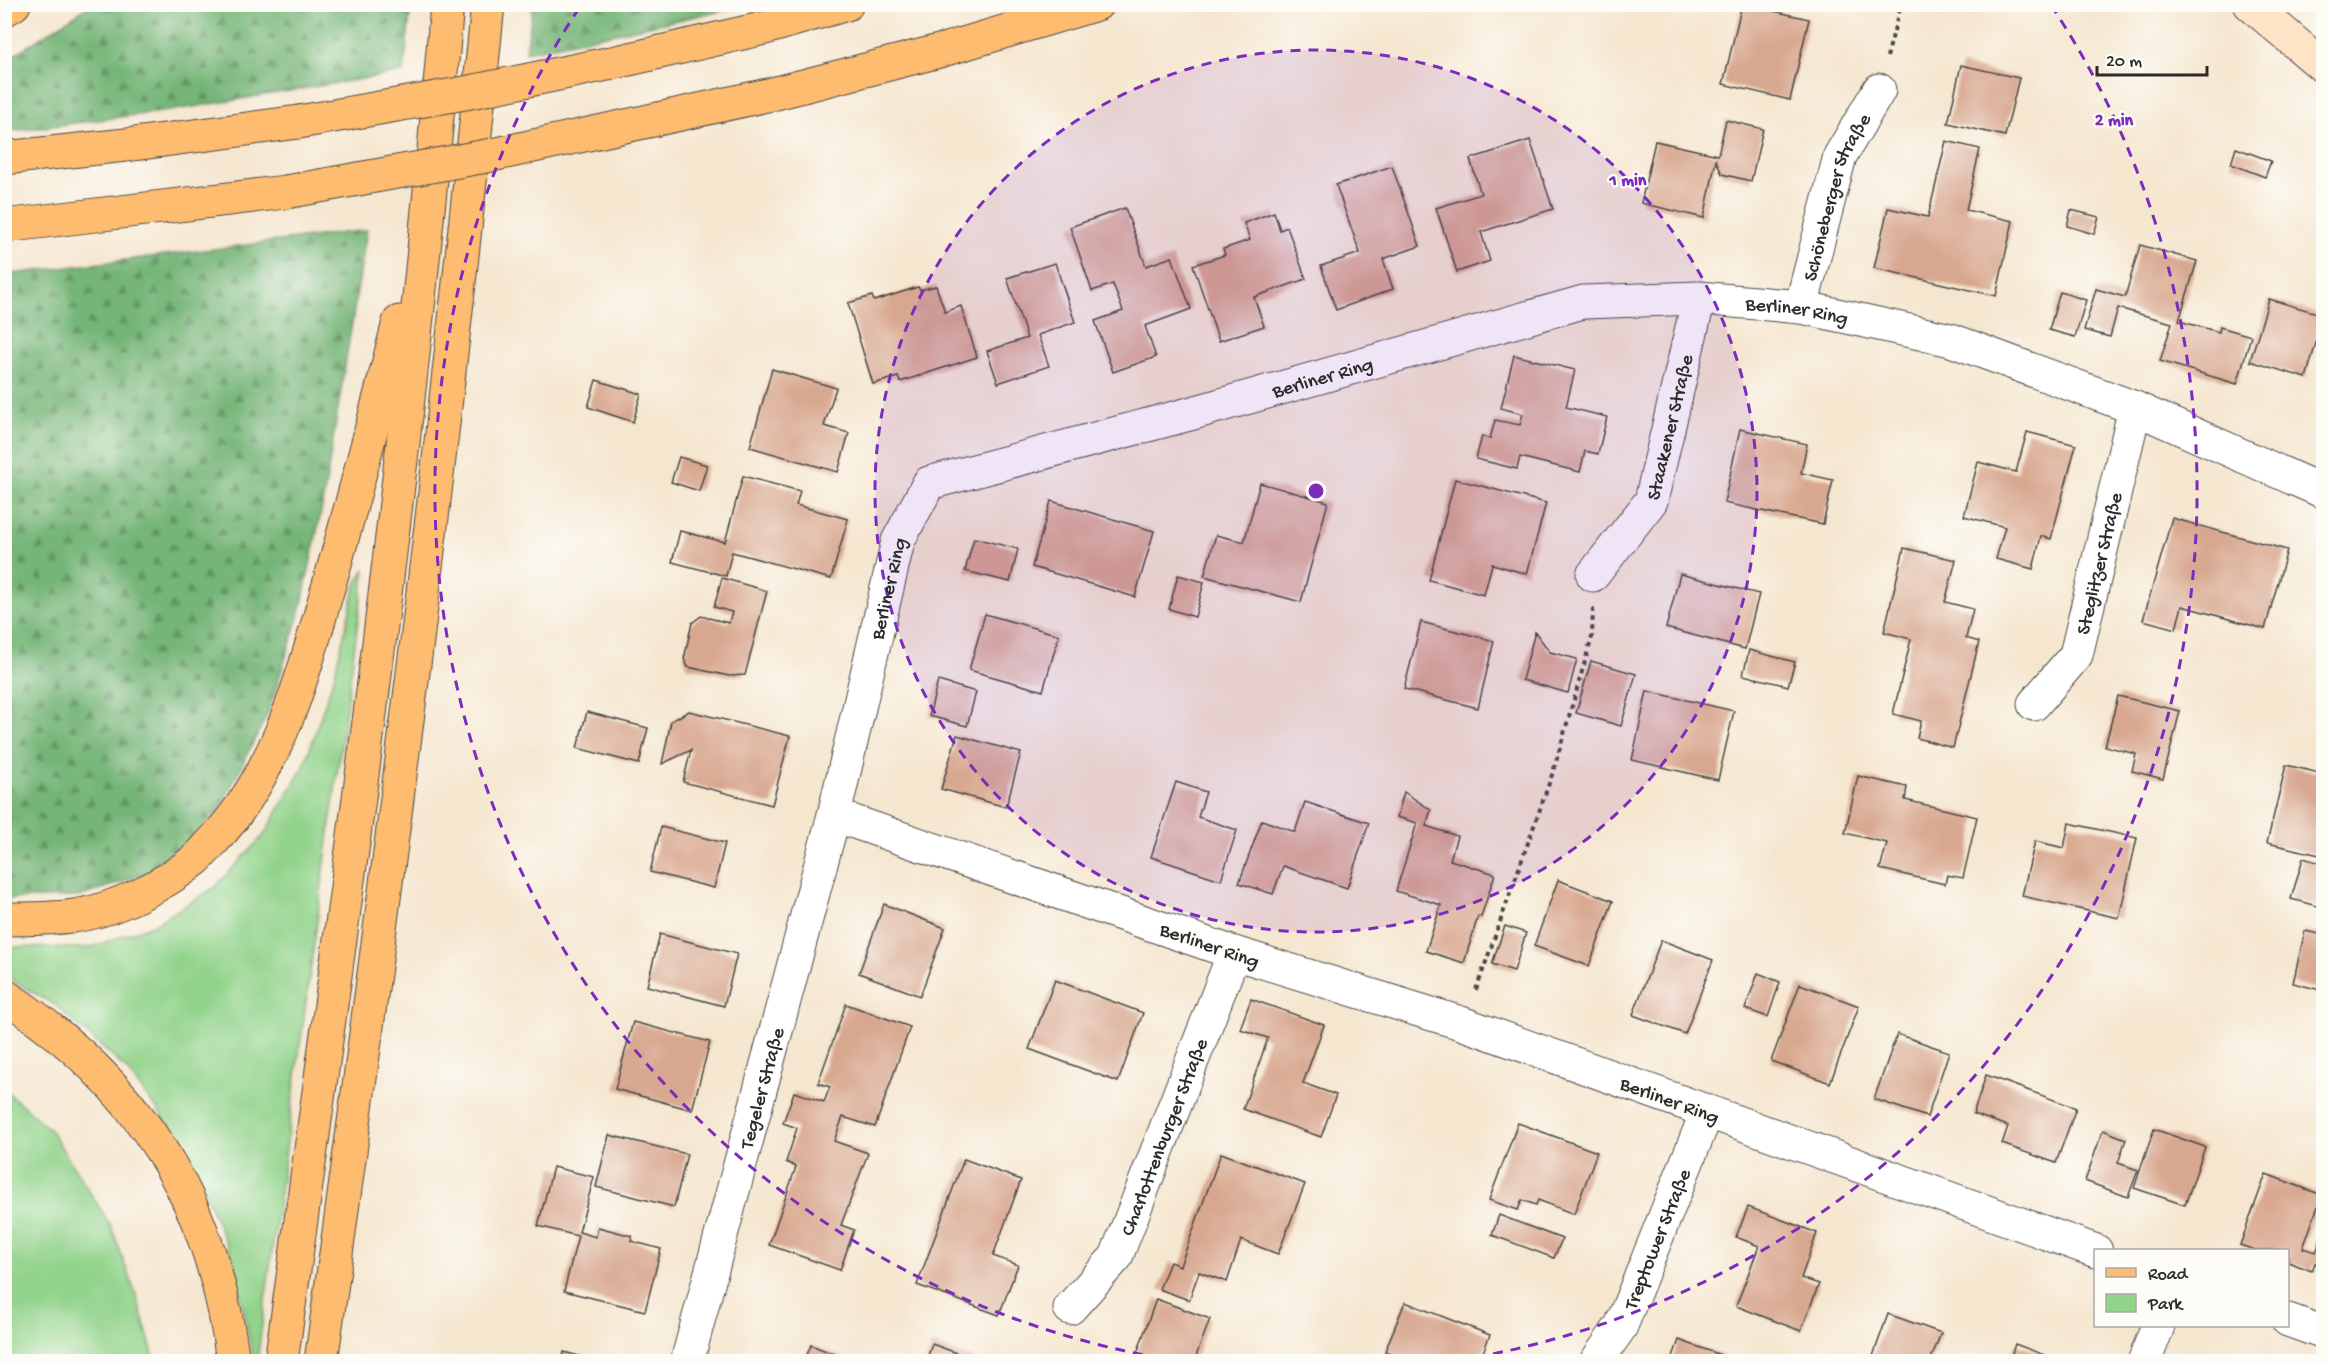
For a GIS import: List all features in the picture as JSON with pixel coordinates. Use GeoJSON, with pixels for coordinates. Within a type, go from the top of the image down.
{"type":"FeatureCollection","features":[{"type":"Feature","properties":{"kind":"main road"},"geometry":{"type":"LineString","coordinates":[[4,10],[14,4]]}},
{"type":"Feature","properties":{"kind":"main road"},"geometry":{"type":"LineString","coordinates":[[281,1362],[362,773],[401,455],[429,201],[447,4]]}},
{"type":"Feature","properties":{"kind":"main road"},"geometry":{"type":"LineString","coordinates":[[321,1362],[403,764],[472,174],[488,4]]}},
{"type":"Feature","properties":{"kind":"main road"},"geometry":{"type":"LineString","coordinates":[[4,158],[126,145],[299,122],[465,93],[612,63],[769,27],[847,4]]}},
{"type":"Feature","properties":{"kind":"main road"},"geometry":{"type":"LineString","coordinates":[[4,226],[286,192],[492,155],[772,94],[943,50],[1097,4]]}},
{"type":"Feature","properties":{"kind":"main road"},"geometry":{"type":"LineString","coordinates":[[4,918],[74,916],[117,903],[157,886],[197,858],[226,828],[245,801],[271,756],[305,666],[356,495],[429,201]]}},
{"type":"Feature","properties":{"kind":"main road"},"geometry":{"type":"LineString","coordinates":[[4,995],[64,1038],[101,1073],[130,1104],[155,1142],[201,1224],[226,1310],[233,1362]]}},
{"type":"Feature","properties":{"kind":"street"},"geometry":{"type":"LineString","coordinates":[[2250,4],[2324,67]]}},
{"type":"Feature","properties":{"kind":"street","name":"Schöneberger Straße"},"geometry":{"type":"LineString","coordinates":[[1801,307],[1840,156],[1879,90]]}},
{"type":"Feature","properties":{"kind":"street","name":"Berliner Ring"},"geometry":{"type":"LineString","coordinates":[[2094,1250],[1464,1024],[1234,953],[834,814],[898,541],[929,483],[1193,413],[1583,302],[1699,298],[1801,307],[1951,340],[2134,408],[2324,492]]}},
{"type":"Feature","properties":{"kind":"street","name":"Staakener Straße"},"geometry":{"type":"LineString","coordinates":[[1593,574],[1650,501],[1699,298]]}},
{"type":"Feature","properties":{"kind":"street","name":"Steglitzer Straße"},"geometry":{"type":"LineString","coordinates":[[2034,704],[2076,655],[2134,408]]}},
{"type":"Feature","properties":{"kind":"street","name":"Tegeler Straße"},"geometry":{"type":"LineString","coordinates":[[687,1362],[834,814]]}},
{"type":"Feature","properties":{"kind":"street","name":"Charlottenburger Straße"},"geometry":{"type":"LineString","coordinates":[[1070,1308],[1116,1257],[1234,953]]}},
{"type":"Feature","properties":{"kind":"street","name":"Treptower Straße"},"geometry":{"type":"LineString","coordinates":[[1596,1362],[1621,1326],[1707,1112]]}},
{"type":"Feature","properties":{"kind":"street"},"geometry":{"type":"LineString","coordinates":[[2289,1320],[2324,1333]]}},
{"type":"Feature","properties":{"kind":"street"},"geometry":{"type":"LineString","coordinates":[[2144,1362],[2158,1327]]}},
{"type":"Feature","properties":{"kind":"path"},"geometry":{"type":"LineString","coordinates":[[1879,90],[1901,4]]}},
{"type":"Feature","properties":{"kind":"path"},"geometry":{"type":"LineString","coordinates":[[1464,1024],[1552,772],[1593,637],[1593,574]]}},
{"type":"Feature","properties":{"kind":"green space"},"geometry":{"type":"Polygon","coordinates":[[[92,4],[411,5],[404,72],[168,111],[5,132],[5,61],[92,4]]]}},
{"type":"Feature","properties":{"kind":"green space"},"geometry":{"type":"Polygon","coordinates":[[[533,4],[749,5],[526,52],[533,4]]]}},
{"type":"Feature","properties":{"kind":"green space"},"geometry":{"type":"Polygon","coordinates":[[[367,230],[322,507],[300,613],[268,713],[220,809],[181,849],[152,871],[79,897],[5,899],[4,275],[367,230]]]}},
{"type":"Feature","properties":{"kind":"green space"},"geometry":{"type":"Polygon","coordinates":[[[365,569],[257,1361],[254,1361],[233,1260],[184,1144],[125,1068],[55,1005],[5,976],[5,947],[89,948],[153,925],[214,888],[264,835],[304,766],[334,677],[356,584],[365,569]]]}},
{"type":"Feature","properties":{"kind":"green space"},"geometry":{"type":"Polygon","coordinates":[[[4,1089],[51,1131],[111,1226],[137,1298],[155,1361],[7,1361],[4,1353],[4,1089]]]}},
{"type":"Feature","properties":{"kind":"building"},"geometry":{"type":"Polygon","coordinates":[[[1742,4],[1809,19],[1790,100],[1723,84],[1742,4]]]}},
{"type":"Feature","properties":{"kind":"building"},"geometry":{"type":"Polygon","coordinates":[[[1961,65],[2019,78],[2005,136],[1948,123],[1961,65]]]}},
{"type":"Feature","properties":{"kind":"building"},"geometry":{"type":"Polygon","coordinates":[[[1726,120],[1763,129],[1751,181],[1722,174],[1716,160],[1704,218],[1641,203],[1655,141],[1718,155],[1726,120]]]}},
{"type":"Feature","properties":{"kind":"building"},"geometry":{"type":"Polygon","coordinates":[[[1530,140],[1553,209],[1481,232],[1490,261],[1457,272],[1436,208],[1481,194],[1470,159],[1530,140]]]}},
{"type":"Feature","properties":{"kind":"building"},"geometry":{"type":"Polygon","coordinates":[[[1946,141],[1980,149],[1966,210],[2013,221],[1996,296],[1874,268],[1888,208],[1928,217],[1946,141]]]}},
{"type":"Feature","properties":{"kind":"building"},"geometry":{"type":"Polygon","coordinates":[[[2236,148],[2271,161],[2265,177],[2231,164],[2236,148]]]}},
{"type":"Feature","properties":{"kind":"building"},"geometry":{"type":"Polygon","coordinates":[[[1392,166],[1420,246],[1383,259],[1393,289],[1336,310],[1321,266],[1360,253],[1336,185],[1392,166]]]}},
{"type":"Feature","properties":{"kind":"building"},"geometry":{"type":"Polygon","coordinates":[[[1125,208],[1146,266],[1172,257],[1191,309],[1145,326],[1156,357],[1113,372],[1095,321],[1123,311],[1113,284],[1092,291],[1070,227],[1125,208]]]}},
{"type":"Feature","properties":{"kind":"building"},"geometry":{"type":"Polygon","coordinates":[[[2071,210],[2099,217],[2094,234],[2067,226],[2071,210]]]}},
{"type":"Feature","properties":{"kind":"building"},"geometry":{"type":"Polygon","coordinates":[[[1274,212],[1280,230],[1287,227],[1306,279],[1254,297],[1264,326],[1219,341],[1193,265],[1225,255],[1223,249],[1250,240],[1244,223],[1274,212]]]}},
{"type":"Feature","properties":{"kind":"building"},"geometry":{"type":"Polygon","coordinates":[[[2140,245],[2197,261],[2179,321],[2219,332],[2220,327],[2251,336],[2237,384],[2160,361],[2172,323],[2118,308],[2110,337],[2084,330],[2096,289],[2125,297],[2140,245]]]}},
{"type":"Feature","properties":{"kind":"building"},"geometry":{"type":"Polygon","coordinates":[[[1055,263],[1075,322],[1038,335],[1049,366],[998,383],[987,351],[1027,338],[1007,278],[1055,263]]]}},
{"type":"Feature","properties":{"kind":"building"},"geometry":{"type":"Polygon","coordinates":[[[936,286],[945,312],[961,306],[977,357],[900,382],[898,377],[873,384],[848,303],[872,296],[874,301],[918,287],[920,290],[936,286]]]}},
{"type":"Feature","properties":{"kind":"building"},"geometry":{"type":"Polygon","coordinates":[[[2060,292],[2086,300],[2075,337],[2049,330],[2060,292]]]}},
{"type":"Feature","properties":{"kind":"building"},"geometry":{"type":"Polygon","coordinates":[[[2269,299],[2324,315],[2306,378],[2250,361],[2269,299]]]}},
{"type":"Feature","properties":{"kind":"building"},"geometry":{"type":"Polygon","coordinates":[[[1514,355],[1575,370],[1566,407],[1607,417],[1598,454],[1585,451],[1580,472],[1520,457],[1517,469],[1476,459],[1482,436],[1490,439],[1495,420],[1520,425],[1523,414],[1501,408],[1514,355]]]}},
{"type":"Feature","properties":{"kind":"building"},"geometry":{"type":"Polygon","coordinates":[[[772,369],[836,388],[824,426],[849,433],[838,472],[750,447],[772,369]]]}},
{"type":"Feature","properties":{"kind":"building"},"geometry":{"type":"Polygon","coordinates":[[[596,380],[641,394],[633,422],[588,407],[596,380]]]}},
{"type":"Feature","properties":{"kind":"building"},"geometry":{"type":"Polygon","coordinates":[[[1740,429],[1807,444],[1801,473],[1833,480],[1823,524],[1724,503],[1740,429]]]}},
{"type":"Feature","properties":{"kind":"building"},"geometry":{"type":"Polygon","coordinates":[[[2027,432],[2076,445],[2051,539],[2041,536],[2033,569],[1996,559],[2005,527],[1964,516],[1978,462],[2016,472],[2027,432]]]}},
{"type":"Feature","properties":{"kind":"building"},"geometry":{"type":"Polygon","coordinates":[[[679,457],[707,465],[699,491],[671,482],[679,457]]]}},
{"type":"Feature","properties":{"kind":"building"},"geometry":{"type":"Polygon","coordinates":[[[743,476],[800,491],[796,505],[848,519],[831,579],[732,552],[726,576],[672,562],[680,531],[725,542],[743,476]]]}},
{"type":"Feature","properties":{"kind":"building"},"geometry":{"type":"Polygon","coordinates":[[[1455,479],[1546,503],[1527,574],[1492,564],[1484,595],[1429,580],[1455,479]]]}},
{"type":"Feature","properties":{"kind":"building"},"geometry":{"type":"Polygon","coordinates":[[[1260,483],[1328,502],[1301,602],[1204,576],[1216,535],[1244,542],[1260,483]]]}},
{"type":"Feature","properties":{"kind":"building"},"geometry":{"type":"Polygon","coordinates":[[[1051,501],[1154,531],[1135,597],[1032,567],[1051,501]]]}},
{"type":"Feature","properties":{"kind":"building"},"geometry":{"type":"Polygon","coordinates":[[[2172,518],[2287,550],[2265,629],[2182,606],[2176,629],[2143,620],[2172,518]]]}},
{"type":"Feature","properties":{"kind":"building"},"geometry":{"type":"Polygon","coordinates":[[[974,538],[1018,549],[1010,582],[965,571],[974,538]]]}},
{"type":"Feature","properties":{"kind":"building"},"geometry":{"type":"Polygon","coordinates":[[[1904,548],[1956,560],[1945,602],[1973,609],[1966,638],[1979,642],[1953,748],[1917,738],[1921,721],[1893,714],[1911,639],[1884,632],[1904,548]]]}},
{"type":"Feature","properties":{"kind":"building"},"geometry":{"type":"Polygon","coordinates":[[[1680,574],[1759,594],[1745,649],[1666,628],[1680,574]]]}},
{"type":"Feature","properties":{"kind":"building"},"geometry":{"type":"Polygon","coordinates":[[[1178,575],[1204,582],[1195,617],[1169,609],[1178,575]]]}},
{"type":"Feature","properties":{"kind":"building"},"geometry":{"type":"Polygon","coordinates":[[[722,578],[767,591],[745,675],[729,676],[688,667],[684,659],[692,623],[701,616],[729,623],[732,612],[714,607],[722,578]]]}},
{"type":"Feature","properties":{"kind":"building"},"geometry":{"type":"Polygon","coordinates":[[[985,614],[1059,635],[1043,691],[969,670],[985,614]]]}},
{"type":"Feature","properties":{"kind":"building"},"geometry":{"type":"Polygon","coordinates":[[[1421,622],[1494,641],[1478,708],[1404,689],[1421,622]]]}},
{"type":"Feature","properties":{"kind":"building"},"geometry":{"type":"Polygon","coordinates":[[[1535,632],[1550,652],[1577,659],[1568,693],[1522,680],[1535,632]]]}},
{"type":"Feature","properties":{"kind":"building"},"geometry":{"type":"Polygon","coordinates":[[[1749,650],[1795,662],[1788,686],[1743,675],[1749,650]]]}},
{"type":"Feature","properties":{"kind":"building"},"geometry":{"type":"Polygon","coordinates":[[[1591,661],[1636,674],[1621,726],[1576,713],[1591,661]]]}},
{"type":"Feature","properties":{"kind":"building"},"geometry":{"type":"Polygon","coordinates":[[[938,681],[976,692],[967,726],[929,716],[938,681]]]}},
{"type":"Feature","properties":{"kind":"building"},"geometry":{"type":"Polygon","coordinates":[[[1647,691],[1734,711],[1718,780],[1632,760],[1647,691]]]}},
{"type":"Feature","properties":{"kind":"building"},"geometry":{"type":"Polygon","coordinates":[[[2118,696],[2180,711],[2163,779],[2132,771],[2136,754],[2105,746],[2118,696]]]}},
{"type":"Feature","properties":{"kind":"building"},"geometry":{"type":"Polygon","coordinates":[[[689,711],[790,736],[772,805],[683,782],[691,750],[662,764],[671,721],[689,711]]]}},
{"type":"Feature","properties":{"kind":"building"},"geometry":{"type":"Polygon","coordinates":[[[587,712],[648,728],[639,764],[577,748],[587,712]]]}},
{"type":"Feature","properties":{"kind":"building"},"geometry":{"type":"Polygon","coordinates":[[[957,735],[1021,753],[1006,807],[941,789],[957,735]]]}},
{"type":"Feature","properties":{"kind":"building"},"geometry":{"type":"Polygon","coordinates":[[[2286,765],[2324,774],[2324,856],[2267,843],[2286,765]]]}},
{"type":"Feature","properties":{"kind":"building"},"geometry":{"type":"Polygon","coordinates":[[[1858,776],[1907,787],[1905,800],[1977,817],[1963,878],[1947,875],[1945,884],[1880,869],[1887,843],[1845,833],[1858,776]]]}},
{"type":"Feature","properties":{"kind":"building"},"geometry":{"type":"Polygon","coordinates":[[[1176,782],[1206,792],[1198,817],[1237,830],[1221,880],[1151,857],[1176,782]]]}},
{"type":"Feature","properties":{"kind":"building"},"geometry":{"type":"Polygon","coordinates":[[[1404,792],[1431,810],[1426,826],[1457,836],[1450,860],[1495,874],[1481,917],[1478,916],[1464,963],[1426,951],[1441,905],[1396,891],[1417,823],[1397,817],[1404,792]]]}},
{"type":"Feature","properties":{"kind":"building"},"geometry":{"type":"Polygon","coordinates":[[[1305,802],[1369,823],[1347,888],[1283,866],[1273,894],[1239,883],[1262,820],[1295,832],[1305,802]]]}},
{"type":"Feature","properties":{"kind":"building"},"geometry":{"type":"Polygon","coordinates":[[[2069,823],[2137,838],[2119,918],[2022,896],[2035,841],[2064,848],[2069,823]]]}},
{"type":"Feature","properties":{"kind":"building"},"geometry":{"type":"Polygon","coordinates":[[[661,827],[725,843],[714,888],[650,872],[661,827]]]}},
{"type":"Feature","properties":{"kind":"building"},"geometry":{"type":"Polygon","coordinates":[[[2303,858],[2324,864],[2324,908],[2291,899],[2303,858]]]}},
{"type":"Feature","properties":{"kind":"building"},"geometry":{"type":"Polygon","coordinates":[[[1558,880],[1613,901],[1589,966],[1534,946],[1558,880]]]}},
{"type":"Feature","properties":{"kind":"building"},"geometry":{"type":"Polygon","coordinates":[[[884,904],[945,928],[920,996],[859,973],[884,904]]]}},
{"type":"Feature","properties":{"kind":"building"},"geometry":{"type":"Polygon","coordinates":[[[1505,926],[1526,933],[1514,971],[1492,964],[1505,926]]]}},
{"type":"Feature","properties":{"kind":"building"},"geometry":{"type":"Polygon","coordinates":[[[2305,931],[2324,935],[2324,991],[2293,983],[2305,931]]]}},
{"type":"Feature","properties":{"kind":"building"},"geometry":{"type":"Polygon","coordinates":[[[660,934],[737,954],[724,1006],[647,986],[660,934]]]}},
{"type":"Feature","properties":{"kind":"building"},"geometry":{"type":"Polygon","coordinates":[[[1661,940],[1713,960],[1685,1034],[1633,1015],[1661,940]]]}},
{"type":"Feature","properties":{"kind":"building"},"geometry":{"type":"Polygon","coordinates":[[[1758,973],[1780,982],[1768,1017],[1745,1009],[1758,973]]]}},
{"type":"Feature","properties":{"kind":"building"},"geometry":{"type":"Polygon","coordinates":[[[1055,980],[1143,1013],[1118,1082],[1029,1049],[1055,980]]]}},
{"type":"Feature","properties":{"kind":"building"},"geometry":{"type":"Polygon","coordinates":[[[1800,984],[1859,1006],[1830,1083],[1771,1061],[1800,984]]]}},
{"type":"Feature","properties":{"kind":"building"},"geometry":{"type":"Polygon","coordinates":[[[1251,999],[1324,1025],[1303,1083],[1336,1095],[1321,1137],[1243,1109],[1268,1038],[1240,1029],[1251,999]]]}},
{"type":"Feature","properties":{"kind":"building"},"geometry":{"type":"Polygon","coordinates":[[[846,1004],[910,1027],[875,1127],[843,1117],[834,1141],[868,1153],[841,1225],[854,1230],[840,1270],[769,1245],[796,1167],[786,1162],[797,1128],[783,1123],[794,1092],[824,1102],[830,1087],[818,1083],[846,1004]]]}},
{"type":"Feature","properties":{"kind":"building"},"geometry":{"type":"Polygon","coordinates":[[[633,1022],[710,1042],[692,1110],[615,1089],[633,1022]]]}},
{"type":"Feature","properties":{"kind":"building"},"geometry":{"type":"Polygon","coordinates":[[[1897,1034],[1949,1052],[1927,1117],[1874,1099],[1897,1034]]]}},
{"type":"Feature","properties":{"kind":"building"},"geometry":{"type":"Polygon","coordinates":[[[1986,1075],[2076,1108],[2056,1163],[2002,1144],[2008,1126],[1973,1114],[1986,1075]]]}},
{"type":"Feature","properties":{"kind":"building"},"geometry":{"type":"Polygon","coordinates":[[[1518,1123],[1597,1152],[1574,1214],[1538,1200],[1536,1205],[1522,1200],[1518,1210],[1489,1200],[1518,1123]]]}},
{"type":"Feature","properties":{"kind":"building"},"geometry":{"type":"Polygon","coordinates":[[[2154,1129],[2205,1147],[2185,1205],[2134,1188],[2154,1129]]]}},
{"type":"Feature","properties":{"kind":"building"},"geometry":{"type":"Polygon","coordinates":[[[2103,1130],[2126,1139],[2118,1163],[2138,1170],[2128,1197],[2085,1181],[2103,1130]]]}},
{"type":"Feature","properties":{"kind":"building"},"geometry":{"type":"Polygon","coordinates":[[[609,1135],[687,1154],[674,1207],[596,1187],[609,1135]]]}},
{"type":"Feature","properties":{"kind":"building"},"geometry":{"type":"Polygon","coordinates":[[[1221,1153],[1305,1184],[1278,1254],[1241,1240],[1227,1282],[1199,1272],[1189,1300],[1159,1289],[1170,1262],[1180,1266],[1221,1153]]]}},
{"type":"Feature","properties":{"kind":"building"},"geometry":{"type":"Polygon","coordinates":[[[964,1159],[1021,1180],[993,1256],[1018,1265],[999,1315],[917,1285],[964,1159]]]}},
{"type":"Feature","properties":{"kind":"building"},"geometry":{"type":"Polygon","coordinates":[[[553,1167],[594,1177],[579,1232],[596,1237],[598,1227],[632,1236],[631,1241],[661,1249],[645,1311],[564,1291],[578,1236],[538,1226],[553,1167]]]}},
{"type":"Feature","properties":{"kind":"building"},"geometry":{"type":"Polygon","coordinates":[[[2266,1174],[2322,1195],[2303,1248],[2316,1252],[2324,1233],[2324,1267],[2315,1263],[2312,1271],[2289,1262],[2289,1249],[2252,1249],[2240,1245],[2266,1174]]]}},
{"type":"Feature","properties":{"kind":"building"},"geometry":{"type":"Polygon","coordinates":[[[1748,1207],[1817,1233],[1801,1278],[1819,1284],[1801,1331],[1736,1306],[1759,1246],[1736,1237],[1748,1207]]]}},
{"type":"Feature","properties":{"kind":"building"},"geometry":{"type":"Polygon","coordinates":[[[1499,1215],[1562,1239],[1554,1258],[1492,1235],[1499,1215]]]}},
{"type":"Feature","properties":{"kind":"building"},"geometry":{"type":"Polygon","coordinates":[[[1156,1299],[1210,1319],[1194,1362],[1134,1362],[1156,1299]]]}},
{"type":"Feature","properties":{"kind":"building"},"geometry":{"type":"Polygon","coordinates":[[[1405,1302],[1490,1335],[1479,1362],[1411,1362],[1385,1351],[1405,1302]]]}},
{"type":"Feature","properties":{"kind":"building"},"geometry":{"type":"Polygon","coordinates":[[[1888,1314],[1941,1333],[1930,1362],[1879,1362],[1872,1359],[1888,1314]]]}},
{"type":"Feature","properties":{"kind":"building"},"geometry":{"type":"Polygon","coordinates":[[[1679,1340],[1732,1359],[1731,1362],[1671,1362],[1679,1340]]]}},
{"type":"Feature","properties":{"kind":"building"},"geometry":{"type":"Polygon","coordinates":[[[932,1344],[979,1361],[979,1362],[926,1362],[932,1344]]]}},
{"type":"Feature","properties":{"kind":"building"},"geometry":{"type":"Polygon","coordinates":[[[2015,1344],[2060,1361],[2060,1362],[2009,1362],[2015,1344]]]}},
{"type":"Feature","properties":{"kind":"building"},"geometry":{"type":"Polygon","coordinates":[[[811,1345],[852,1361],[852,1362],[804,1362],[811,1345]]]}},
{"type":"Feature","properties":{"kind":"building"},"geometry":{"type":"Polygon","coordinates":[[[564,1352],[598,1361],[598,1362],[561,1362],[564,1352]]]}}]}
